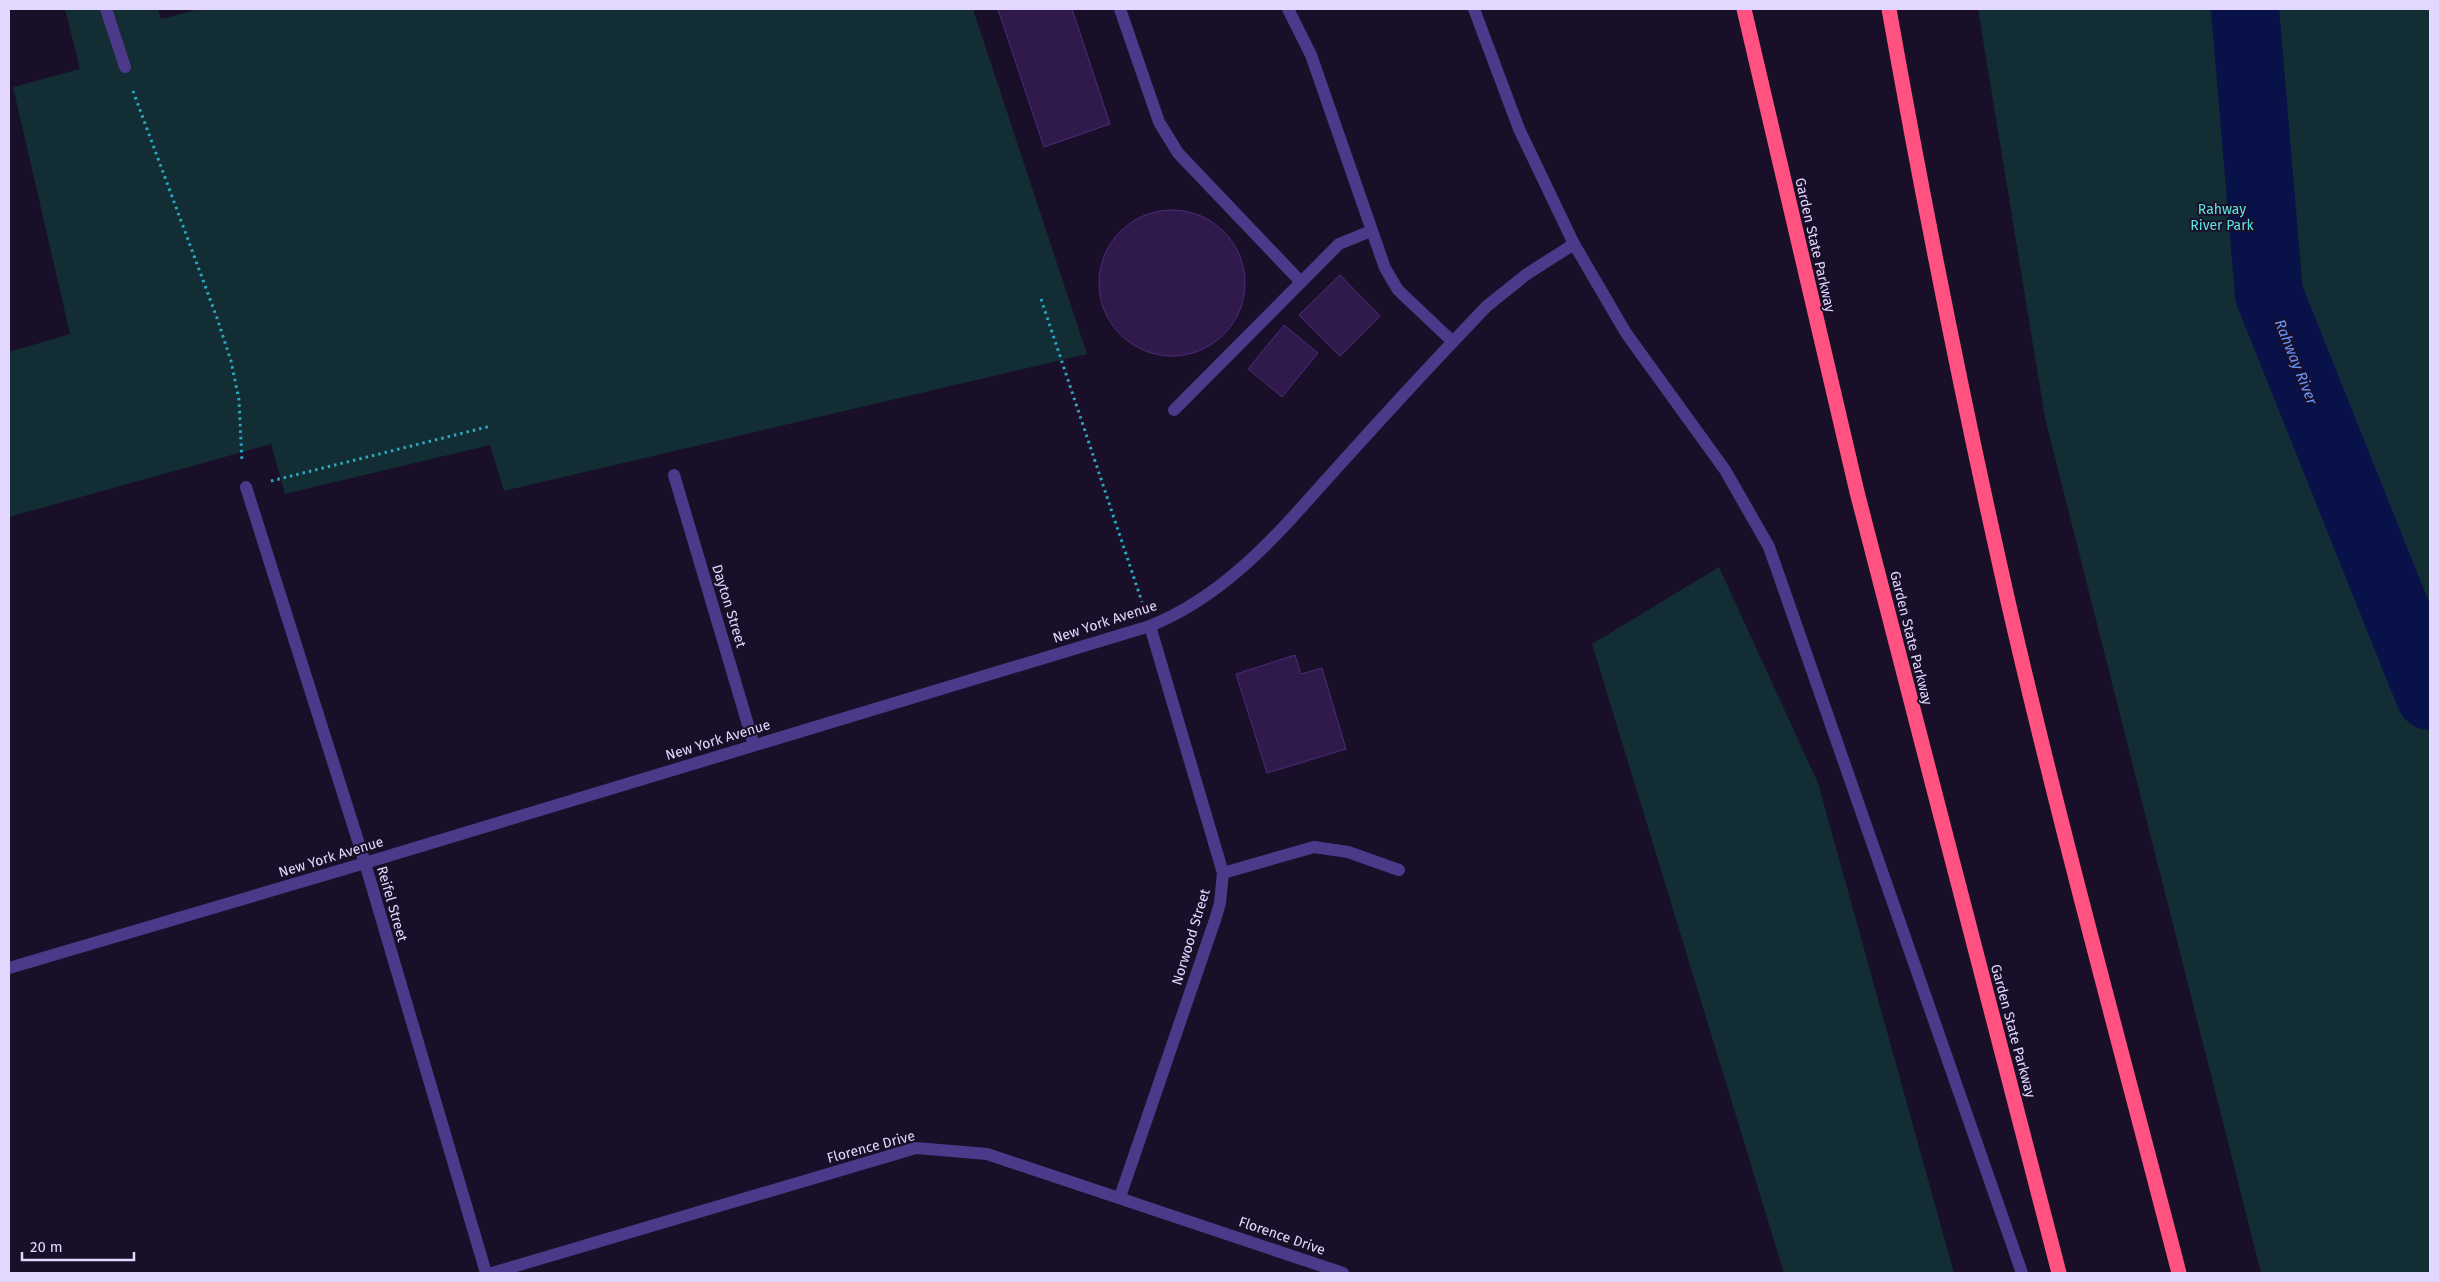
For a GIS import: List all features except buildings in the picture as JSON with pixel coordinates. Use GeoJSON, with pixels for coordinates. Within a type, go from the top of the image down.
{"type":"FeatureCollection","features":[{"type":"Feature","properties":{"kind":"highway","name":"Garden State Parkway"},"geometry":{"type":"LineString","coordinates":[[1744,9],[1793,225],[1862,512],[2059,1273]]}},
{"type":"Feature","properties":{"kind":"highway"},"geometry":{"type":"LineString","coordinates":[[1889,9],[1950,335],[2008,598],[2044,749],[2179,1273]]}},
{"type":"Feature","properties":{"kind":"street"},"geometry":{"type":"LineString","coordinates":[[106,9],[124,67]]}},
{"type":"Feature","properties":{"kind":"street"},"geometry":{"type":"LineString","coordinates":[[1120,9],[1159,122],[1167,138],[1178,153],[1300,282]]}},
{"type":"Feature","properties":{"kind":"street"},"geometry":{"type":"LineString","coordinates":[[1288,9],[1311,55],[1385,268],[1398,290],[1453,342]]}},
{"type":"Feature","properties":{"kind":"street"},"geometry":{"type":"LineString","coordinates":[[1474,9],[1519,129],[1574,244],[1626,333],[1725,470],[1769,546],[2022,1273]]}},
{"type":"Feature","properties":{"kind":"street"},"geometry":{"type":"LineString","coordinates":[[1174,410],[1339,244],[1371,231]]}},
{"type":"Feature","properties":{"kind":"street","name":"New York Avenue"},"geometry":{"type":"LineString","coordinates":[[9,968],[365,863],[1150,626],[1189,607],[1233,577],[1275,535],[1487,306],[1507,289],[1574,244]]}},
{"type":"Feature","properties":{"kind":"street","name":"Dayton Street"},"geometry":{"type":"LineString","coordinates":[[674,475],[754,745]]}},
{"type":"Feature","properties":{"kind":"street","name":"Reifel Street"},"geometry":{"type":"LineString","coordinates":[[246,487],[365,863],[486,1273]]}},
{"type":"Feature","properties":{"kind":"street","name":"Norwood Street"},"geometry":{"type":"LineString","coordinates":[[1120,1197],[1216,920],[1223,873],[1150,626]]}},
{"type":"Feature","properties":{"kind":"street"},"geometry":{"type":"LineString","coordinates":[[1223,873],[1314,847],[1348,852],[1399,870]]}},
{"type":"Feature","properties":{"kind":"street","name":"Florence Drive"},"geometry":{"type":"LineString","coordinates":[[492,1273],[916,1148],[987,1154],[1343,1273]]}},
{"type":"Feature","properties":{"kind":"path"},"geometry":{"type":"LineString","coordinates":[[124,67],[218,318],[231,361],[239,400],[241,455],[246,487],[491,426]]}},
{"type":"Feature","properties":{"kind":"path"},"geometry":{"type":"LineString","coordinates":[[1042,299],[1150,626]]}},
{"type":"Feature","properties":{"kind":"green space"},"geometry":{"type":"Polygon","coordinates":[[[65,9],[158,9],[161,19],[199,9],[973,9],[1087,354],[504,491],[490,445],[285,494],[271,444],[9,517],[9,352],[70,334],[13,87],[80,69],[65,9]]]}},
{"type":"Feature","properties":{"kind":"green space","name":"Rahway River Park"},"geometry":{"type":"Polygon","coordinates":[[[1978,9],[2430,9],[2430,1273],[2261,1273],[2045,418],[1978,9]]]}},
{"type":"Feature","properties":{"kind":"green space"},"geometry":{"type":"Polygon","coordinates":[[[1719,567],[1818,783],[1954,1273],[1784,1273],[1592,644],[1719,567]]]}},
{"type":"Feature","properties":{"kind":"waterway","name":"Rahway River"},"geometry":{"type":"LineString","coordinates":[[2245,9],[2269,294],[2430,696]]}}]}
